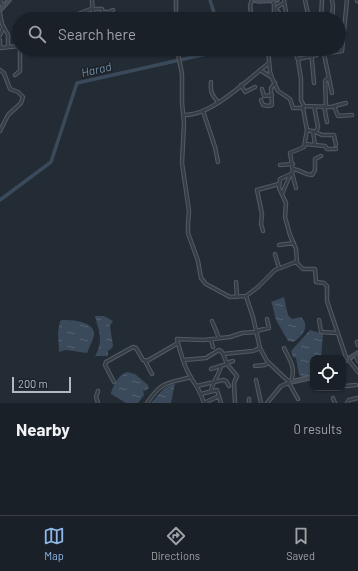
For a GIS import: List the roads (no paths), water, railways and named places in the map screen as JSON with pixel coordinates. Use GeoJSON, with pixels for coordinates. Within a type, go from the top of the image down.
{"type":"FeatureCollection","features":[{"type":"Feature","properties":{"kind":"street"},"geometry":{"type":"LineString","coordinates":[[0,0],[1,8]]}},
{"type":"Feature","properties":{"kind":"street"},"geometry":{"type":"LineString","coordinates":[[1,8],[9,0]]}},
{"type":"Feature","properties":{"kind":"street"},"geometry":{"type":"LineString","coordinates":[[92,0],[93,12]]}},
{"type":"Feature","properties":{"kind":"street"},"geometry":{"type":"LineString","coordinates":[[176,0],[176,12]]}},
{"type":"Feature","properties":{"kind":"street"},"geometry":{"type":"LineString","coordinates":[[251,12],[250,6],[253,0],[277,0]]}},
{"type":"Feature","properties":{"kind":"street"},"geometry":{"type":"LineString","coordinates":[[272,0],[279,12]]}},
{"type":"Feature","properties":{"kind":"street"},"geometry":{"type":"LineString","coordinates":[[305,0],[308,12]]}},
{"type":"Feature","properties":{"kind":"street"},"geometry":{"type":"LineString","coordinates":[[321,12],[322,0]]}},
{"type":"Feature","properties":{"kind":"street"},"geometry":{"type":"LineString","coordinates":[[332,0],[333,12]]}},
{"type":"Feature","properties":{"kind":"street"},"geometry":{"type":"LineString","coordinates":[[346,12],[347,0]]}},
{"type":"Feature","properties":{"kind":"street"},"geometry":{"type":"LineString","coordinates":[[276,7],[284,2],[286,12]]}},
{"type":"Feature","properties":{"kind":"street"},"geometry":{"type":"LineString","coordinates":[[276,7],[276,12]]}},
{"type":"Feature","properties":{"kind":"street"},"geometry":{"type":"LineString","coordinates":[[85,12],[92,9],[102,9],[103,12]]}},
{"type":"Feature","properties":{"kind":"street"},"geometry":{"type":"LineString","coordinates":[[109,12],[113,10]]}},
{"type":"Feature","properties":{"kind":"street"},"geometry":{"type":"LineString","coordinates":[[0,13],[3,28],[8,35],[8,47]]}},
{"type":"Feature","properties":{"kind":"street"},"geometry":{"type":"LineString","coordinates":[[0,35],[3,28]]}},
{"type":"Feature","properties":{"kind":"street"},"geometry":{"type":"LineString","coordinates":[[0,40],[0,48],[12,47]]}},
{"type":"Feature","properties":{"kind":"street"},"geometry":{"type":"LineString","coordinates":[[15,75],[20,71],[20,56]]}},
{"type":"Feature","properties":{"kind":"street"},"geometry":{"type":"LineString","coordinates":[[178,56],[182,74],[182,172],[189,211],[188,233],[198,261],[199,274],[203,281],[230,297],[246,296],[258,287],[273,271],[297,262]]}},
{"type":"Feature","properties":{"kind":"street"},"geometry":{"type":"LineString","coordinates":[[268,56],[272,78],[278,91],[290,99],[293,108],[334,106],[346,103]]}},
{"type":"Feature","properties":{"kind":"street"},"geometry":{"type":"LineString","coordinates":[[282,194],[293,169],[290,153],[304,147],[307,130],[304,107],[301,100],[301,79],[297,56]]}},
{"type":"Feature","properties":{"kind":"street"},"geometry":{"type":"LineString","coordinates":[[298,59],[311,56],[314,83]]}},
{"type":"Feature","properties":{"kind":"street"},"geometry":{"type":"LineString","coordinates":[[324,56],[332,93]]}},
{"type":"Feature","properties":{"kind":"street"},"geometry":{"type":"LineString","coordinates":[[183,115],[203,112],[269,63]]}},
{"type":"Feature","properties":{"kind":"street"},"geometry":{"type":"LineString","coordinates":[[0,70],[4,73],[10,89],[23,97],[21,102],[8,115],[0,131]]}},
{"type":"Feature","properties":{"kind":"street"},"geometry":{"type":"LineString","coordinates":[[259,70],[272,78]]}},
{"type":"Feature","properties":{"kind":"street"},"geometry":{"type":"LineString","coordinates":[[327,122],[325,106],[325,81],[328,78]]}},
{"type":"Feature","properties":{"kind":"street"},"geometry":{"type":"LineString","coordinates":[[211,82],[211,94],[218,102]]}},
{"type":"Feature","properties":{"kind":"street"},"geometry":{"type":"LineString","coordinates":[[261,100],[263,105],[271,106],[271,88],[275,83]]}},
{"type":"Feature","properties":{"kind":"street"},"geometry":{"type":"LineString","coordinates":[[241,85],[245,92],[255,87]]}},
{"type":"Feature","properties":{"kind":"street"},"geometry":{"type":"LineString","coordinates":[[262,89],[264,95],[272,95]]}},
{"type":"Feature","properties":{"kind":"street"},"geometry":{"type":"LineString","coordinates":[[314,106],[318,127],[315,131],[315,145]]}},
{"type":"Feature","properties":{"kind":"street"},"geometry":{"type":"LineString","coordinates":[[334,106],[338,116],[352,115]]}},
{"type":"Feature","properties":{"kind":"street"},"geometry":{"type":"LineString","coordinates":[[203,112],[207,128],[215,147],[218,162]]}},
{"type":"Feature","properties":{"kind":"street"},"geometry":{"type":"LineString","coordinates":[[307,130],[315,131],[322,135],[334,135],[336,145]]}},
{"type":"Feature","properties":{"kind":"street"},"geometry":{"type":"LineString","coordinates":[[304,144],[325,146],[327,150],[336,149]]}},
{"type":"Feature","properties":{"kind":"street"},"geometry":{"type":"LineString","coordinates":[[293,169],[312,175],[315,170],[315,158],[321,156]]}},
{"type":"Feature","properties":{"kind":"street"},"geometry":{"type":"LineString","coordinates":[[280,166],[293,164]]}},
{"type":"Feature","properties":{"kind":"street"},"geometry":{"type":"LineString","coordinates":[[291,174],[280,179],[279,184],[286,203],[285,217],[296,249],[297,262],[303,269],[315,269],[316,282],[326,284],[327,301],[344,355]]}},
{"type":"Feature","properties":{"kind":"street"},"geometry":{"type":"LineString","coordinates":[[291,174],[296,188]]}},
{"type":"Feature","properties":{"kind":"street"},"geometry":{"type":"LineString","coordinates":[[264,231],[261,224],[262,214],[257,190],[279,184]]}},
{"type":"Feature","properties":{"kind":"street"},"geometry":{"type":"LineString","coordinates":[[279,245],[294,243]]}},
{"type":"Feature","properties":{"kind":"street"},"geometry":{"type":"LineString","coordinates":[[275,254],[279,268]]}},
{"type":"Feature","properties":{"kind":"street"},"geometry":{"type":"LineString","coordinates":[[236,282],[237,297]]}},
{"type":"Feature","properties":{"kind":"street"},"geometry":{"type":"LineString","coordinates":[[246,296],[253,317],[260,348],[268,363],[290,382],[298,399]]}},
{"type":"Feature","properties":{"kind":"street"},"geometry":{"type":"LineString","coordinates":[[219,396],[204,403],[197,386],[191,377],[177,339],[211,340],[230,337],[242,333],[256,332],[269,328],[267,319]]}},
{"type":"Feature","properties":{"kind":"street"},"geometry":{"type":"LineString","coordinates":[[319,320],[321,332],[337,332]]}},
{"type":"Feature","properties":{"kind":"street"},"geometry":{"type":"LineString","coordinates":[[212,321],[219,338]]}},
{"type":"Feature","properties":{"kind":"street"},"geometry":{"type":"LineString","coordinates":[[211,340],[213,347]]}},
{"type":"Feature","properties":{"kind":"street"},"geometry":{"type":"LineString","coordinates":[[144,361],[178,343]]}},
{"type":"Feature","properties":{"kind":"street"},"geometry":{"type":"LineString","coordinates":[[114,382],[105,365],[106,362],[134,347],[152,374]]}},
{"type":"Feature","properties":{"kind":"street"},"geometry":{"type":"LineString","coordinates":[[223,354],[253,351],[260,348]]}},
{"type":"Feature","properties":{"kind":"street"},"geometry":{"type":"LineString","coordinates":[[284,348],[294,369],[290,382]]}},
{"type":"Feature","properties":{"kind":"street"},"geometry":{"type":"LineString","coordinates":[[184,360],[206,358],[219,350],[223,354],[226,364],[237,376],[234,383],[235,403]]}},
{"type":"Feature","properties":{"kind":"street"},"geometry":{"type":"LineString","coordinates":[[358,361],[357,354],[346,360],[358,372]]}},
{"type":"Feature","properties":{"kind":"street"},"geometry":{"type":"LineString","coordinates":[[211,369],[233,361]]}},
{"type":"Feature","properties":{"kind":"street"},"geometry":{"type":"LineString","coordinates":[[255,366],[268,363]]}},
{"type":"Feature","properties":{"kind":"street"},"geometry":{"type":"LineString","coordinates":[[212,391],[221,366]]}},
{"type":"Feature","properties":{"kind":"street"},"geometry":{"type":"LineString","coordinates":[[147,403],[159,387],[171,381],[191,377]]}},
{"type":"Feature","properties":{"kind":"street"},"geometry":{"type":"LineString","coordinates":[[267,403],[281,386],[290,382],[310,378]]}},
{"type":"Feature","properties":{"kind":"street"},"geometry":{"type":"LineString","coordinates":[[197,386],[225,380],[229,386]]}},
{"type":"Feature","properties":{"kind":"street"},"geometry":{"type":"LineString","coordinates":[[256,380],[261,403]]}},
{"type":"Feature","properties":{"kind":"street"},"geometry":{"type":"LineString","coordinates":[[346,386],[356,386]]}},
{"type":"Feature","properties":{"kind":"street"},"geometry":{"type":"LineString","coordinates":[[201,394],[217,390],[220,403]]}},
{"type":"Feature","properties":{"kind":"street"},"geometry":{"type":"LineString","coordinates":[[98,391],[96,397],[98,403]]}},
{"type":"Feature","properties":{"kind":"street"},"geometry":{"type":"LineString","coordinates":[[334,398],[335,403]]}},
{"type":"Feature","properties":{"kind":"street"},"geometry":{"type":"LineString","coordinates":[[347,403],[349,400],[358,398]]}},
{"type":"Feature","properties":{"kind":"street"},"geometry":{"type":"LineString","coordinates":[[248,399],[249,403]]}},
{"type":"Feature","properties":{"kind":"water"},"geometry":{"type":"Polygon","coordinates":[[[284,297],[288,315],[292,319],[301,317],[305,324],[302,334],[293,342],[288,341],[276,320],[271,302],[284,297]]]}},
{"type":"Feature","properties":{"kind":"water"},"geometry":{"type":"Polygon","coordinates":[[[95,316],[104,316],[113,321],[110,326],[113,346],[108,351],[108,356],[95,356],[98,350],[100,336],[95,316]]]}},
{"type":"Feature","properties":{"kind":"water"},"geometry":{"type":"Polygon","coordinates":[[[60,321],[82,322],[91,327],[94,335],[87,353],[66,350],[59,352],[58,332],[60,321]]]}},
{"type":"Feature","properties":{"kind":"water"},"geometry":{"type":"Polygon","coordinates":[[[310,330],[323,334],[321,355],[310,355],[310,376],[302,377],[299,375],[296,358],[293,357],[291,351],[310,330]]]}},
{"type":"Feature","properties":{"kind":"water"},"geometry":{"type":"Polygon","coordinates":[[[127,372],[135,374],[148,385],[149,388],[145,391],[143,390],[144,395],[138,403],[126,403],[111,394],[116,381],[121,375],[127,372]]]}},
{"type":"Feature","properties":{"kind":"water"},"geometry":{"type":"Polygon","coordinates":[[[175,383],[171,403],[151,403],[164,388],[175,383]]]}},
{"type":"Feature","properties":{"kind":"waterway","name":"Harad"},"geometry":{"type":"LineString","coordinates":[[210,0],[214,12]]}},
{"type":"Feature","properties":{"kind":"waterway","name":"Harad"},"geometry":{"type":"LineString","coordinates":[[0,200],[51,162],[77,83],[198,56]]}}]}
